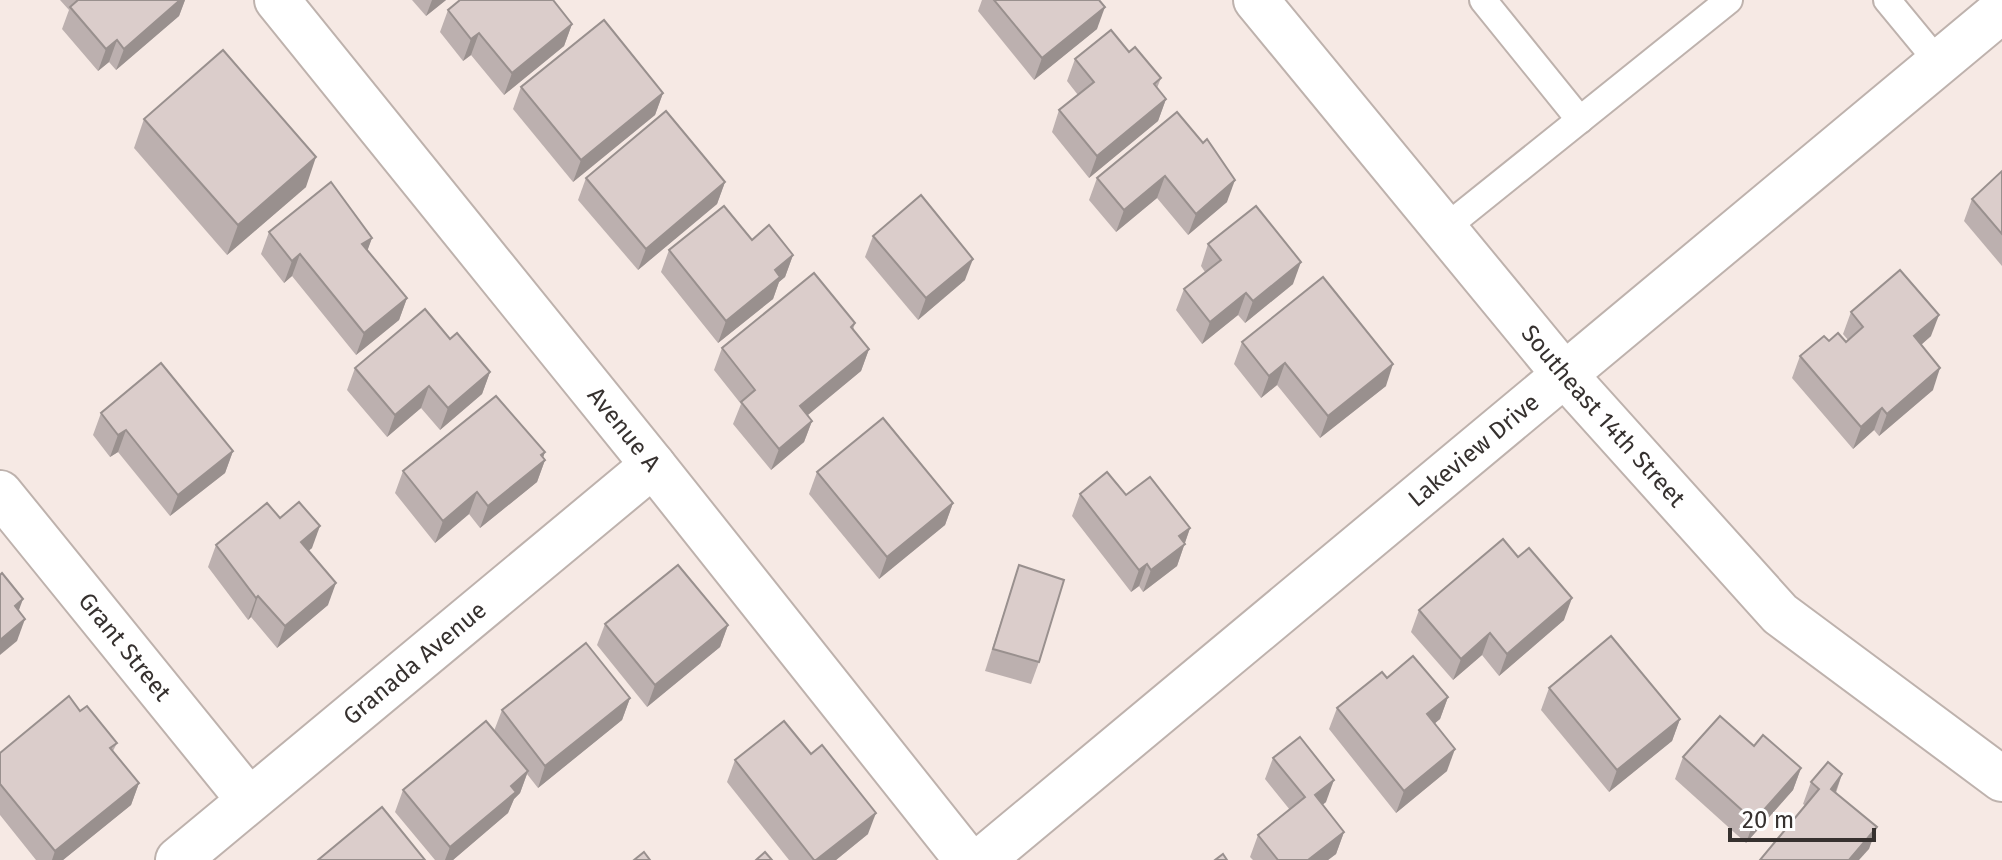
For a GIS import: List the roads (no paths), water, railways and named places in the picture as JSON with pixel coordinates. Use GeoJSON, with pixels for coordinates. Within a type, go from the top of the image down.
{"type":"FeatureCollection","features":[{"type":"Feature","properties":{"kind":"street","name":"Avenue A"},"geometry":{"type":"LineString","coordinates":[[277,0],[967,860]]}},
{"type":"Feature","properties":{"kind":"street","name":"Southeast 14th Street"},"geometry":{"type":"LineString","coordinates":[[1256,0],[1564,374],[1780,614],[2002,779]]}},
{"type":"Feature","properties":{"kind":"street","name":"Lakeview Drive"},"geometry":{"type":"LineString","coordinates":[[982,860],[2002,10]]}},
{"type":"Feature","properties":{"kind":"street","name":"Granada Avenue"},"geometry":{"type":"LineString","coordinates":[[178,860],[653,465]]}},
{"type":"Feature","properties":{"kind":"street","name":"Grant Street"},"geometry":{"type":"LineString","coordinates":[[0,493],[249,800]]}},
{"type":"Feature","properties":{"kind":"lane"},"geometry":{"type":"LineString","coordinates":[[1483,0],[1580,120]]}},
{"type":"Feature","properties":{"kind":"lane"},"geometry":{"type":"LineString","coordinates":[[1444,229],[1729,0]]}},
{"type":"Feature","properties":{"kind":"lane"},"geometry":{"type":"LineString","coordinates":[[1887,0],[1939,63]]}}]}
